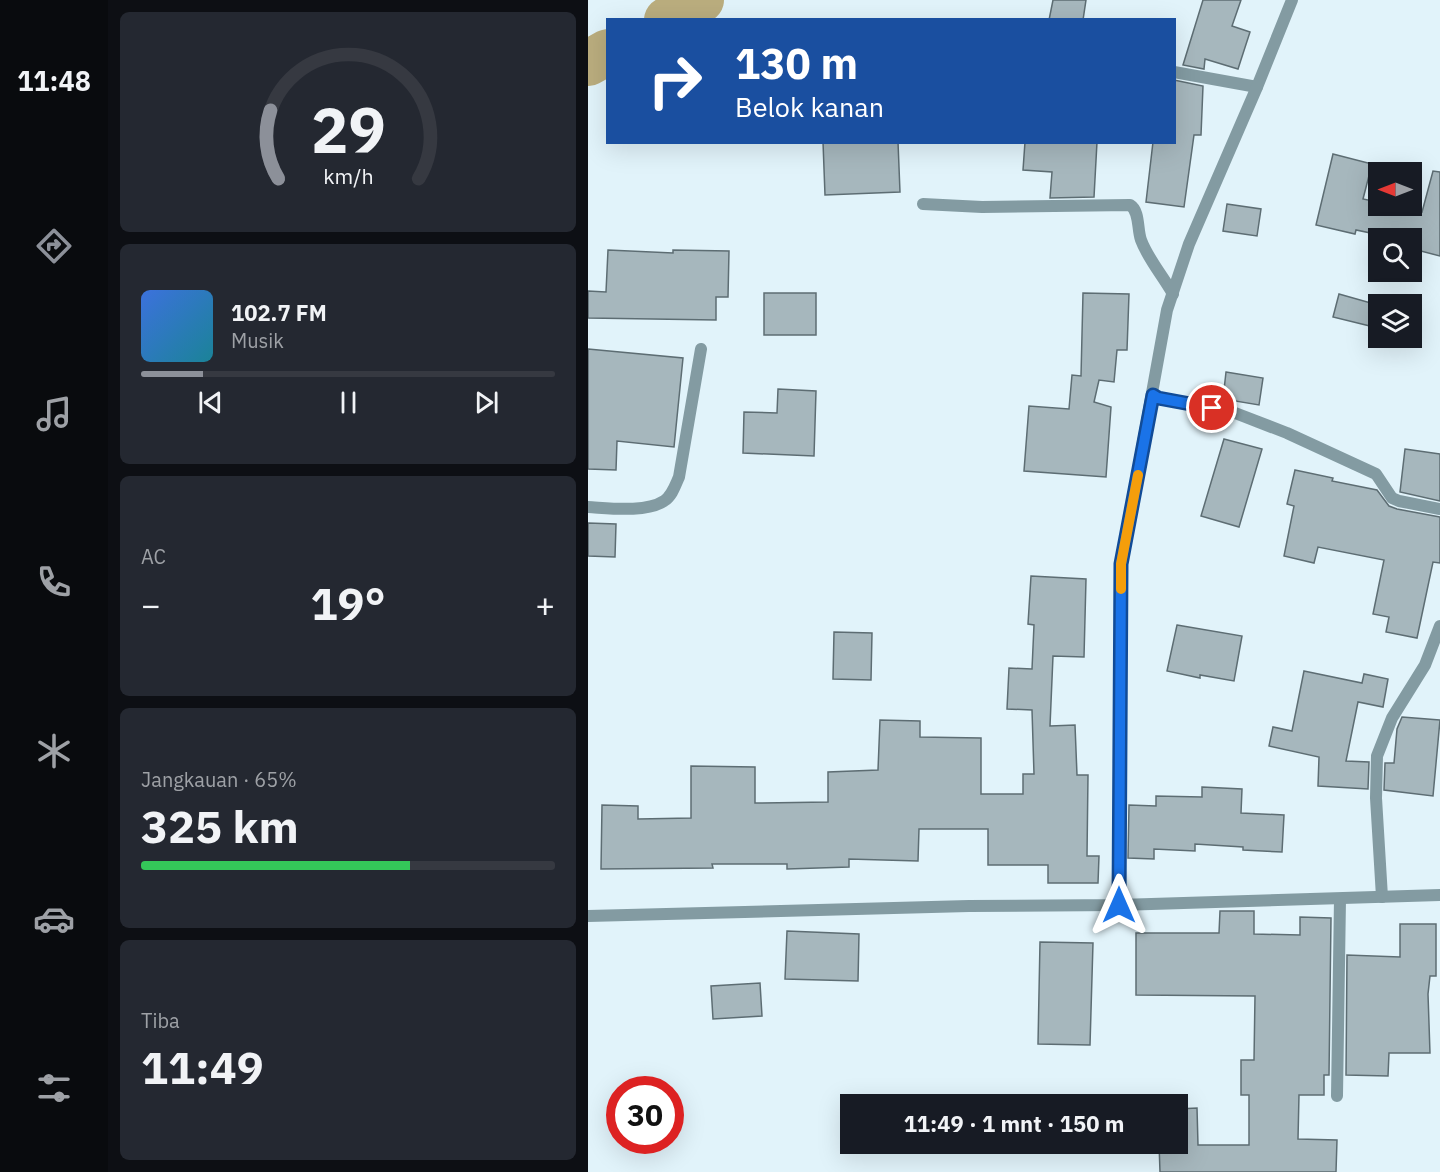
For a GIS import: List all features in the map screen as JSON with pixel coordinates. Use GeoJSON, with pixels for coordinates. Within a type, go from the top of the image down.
{"type":"FeatureCollection","features":[{"type":"Feature","properties":{"kind":"street"},"geometry":{"type":"LineString","coordinates":[[1119,905],[1121,564],[1167,310],[1189,244],[1292,0]]}},
{"type":"Feature","properties":{"kind":"street"},"geometry":{"type":"LineString","coordinates":[[1176,72],[1257,87]]}},
{"type":"Feature","properties":{"kind":"street"},"geometry":{"type":"LineString","coordinates":[[923,204],[982,207],[1130,205],[1136,213],[1141,241],[1173,294]]}},
{"type":"Feature","properties":{"kind":"street"},"geometry":{"type":"LineString","coordinates":[[588,507],[652,506],[664,501],[672,493],[679,477],[701,349]]}},
{"type":"Feature","properties":{"kind":"street"},"geometry":{"type":"LineString","coordinates":[[1153,395],[1158,398],[1230,411],[1287,433],[1376,474],[1392,498],[1440,509]]}},
{"type":"Feature","properties":{"kind":"street"},"geometry":{"type":"LineString","coordinates":[[1382,897],[1376,798],[1377,756],[1392,717],[1425,665],[1440,626]]}},
{"type":"Feature","properties":{"kind":"street"},"geometry":{"type":"LineString","coordinates":[[588,916],[969,906],[1119,905],[1440,895]]}},
{"type":"Feature","properties":{"kind":"street"},"geometry":{"type":"LineString","coordinates":[[1337,1096],[1340,899]]}},
{"type":"Feature","properties":{"kind":"building"},"geometry":{"type":"Polygon","coordinates":[[[1053,0],[1086,0],[1083,18],[1049,18],[1053,0]]]}},
{"type":"Feature","properties":{"kind":"building"},"geometry":{"type":"Polygon","coordinates":[[[1203,0],[1241,0],[1232,26],[1250,32],[1238,69],[1205,59],[1204,69],[1183,65],[1203,0]]]}},
{"type":"Feature","properties":{"kind":"building"},"geometry":{"type":"Polygon","coordinates":[[[1176,80],[1203,86],[1201,135],[1194,135],[1184,207],[1146,202],[1153,144],[1176,144],[1176,80]]]}},
{"type":"Feature","properties":{"kind":"building"},"geometry":{"type":"Polygon","coordinates":[[[823,144],[898,144],[900,192],[825,195],[823,144]]]}},
{"type":"Feature","properties":{"kind":"building"},"geometry":{"type":"Polygon","coordinates":[[[1025,144],[1097,144],[1094,197],[1050,198],[1052,172],[1023,170],[1025,144]]]}},
{"type":"Feature","properties":{"kind":"building"},"geometry":{"type":"Polygon","coordinates":[[[1333,154],[1368,163],[1368,180],[1363,199],[1368,200],[1368,216],[1422,216],[1433,171],[1440,172],[1440,256],[1422,251],[1422,228],[1368,228],[1368,233],[1356,230],[1355,234],[1316,225],[1333,154]]]}},
{"type":"Feature","properties":{"kind":"building"},"geometry":{"type":"Polygon","coordinates":[[[1227,204],[1261,209],[1257,236],[1223,231],[1227,204]]]}},
{"type":"Feature","properties":{"kind":"building"},"geometry":{"type":"Polygon","coordinates":[[[608,250],[673,253],[673,250],[729,251],[728,297],[716,297],[716,320],[588,318],[588,291],[606,292],[608,250]]]}},
{"type":"Feature","properties":{"kind":"building"},"geometry":{"type":"Polygon","coordinates":[[[764,293],[816,293],[816,335],[764,335],[764,293]]]}},
{"type":"Feature","properties":{"kind":"building"},"geometry":{"type":"Polygon","coordinates":[[[1083,293],[1129,294],[1127,350],[1117,350],[1114,382],[1099,380],[1094,402],[1111,407],[1106,477],[1024,471],[1029,406],[1069,409],[1072,375],[1081,376],[1083,293]]]}},
{"type":"Feature","properties":{"kind":"building"},"geometry":{"type":"Polygon","coordinates":[[[1339,294],[1368,302],[1368,326],[1333,317],[1339,294]]]}},
{"type":"Feature","properties":{"kind":"building"},"geometry":{"type":"Polygon","coordinates":[[[588,349],[683,358],[674,447],[617,441],[616,470],[588,469],[588,349]]]}},
{"type":"Feature","properties":{"kind":"building"},"geometry":{"type":"Polygon","coordinates":[[[1226,372],[1263,378],[1259,405],[1223,399],[1226,372]]]}},
{"type":"Feature","properties":{"kind":"building"},"geometry":{"type":"Polygon","coordinates":[[[778,389],[816,391],[814,456],[743,453],[744,412],[777,413],[778,389]]]}},
{"type":"Feature","properties":{"kind":"building"},"geometry":{"type":"Polygon","coordinates":[[[1224,439],[1262,449],[1239,527],[1201,516],[1224,439]]]}},
{"type":"Feature","properties":{"kind":"building"},"geometry":{"type":"Polygon","coordinates":[[[1405,449],[1440,454],[1440,501],[1400,492],[1405,449]]]}},
{"type":"Feature","properties":{"kind":"building"},"geometry":{"type":"Polygon","coordinates":[[[1295,470],[1333,478],[1332,481],[1377,490],[1389,506],[1440,517],[1440,563],[1433,562],[1417,638],[1386,632],[1389,617],[1373,614],[1384,560],[1318,547],[1314,563],[1284,556],[1294,506],[1287,504],[1295,470]]]}},
{"type":"Feature","properties":{"kind":"building"},"geometry":{"type":"Polygon","coordinates":[[[588,523],[616,524],[615,557],[588,556],[588,523]]]}},
{"type":"Feature","properties":{"kind":"building"},"geometry":{"type":"Polygon","coordinates":[[[1031,576],[1086,579],[1084,657],[1053,656],[1050,726],[1075,725],[1077,775],[1088,775],[1087,856],[1099,856],[1098,883],[1048,883],[1048,865],[988,865],[988,829],[919,829],[918,861],[849,859],[849,867],[787,869],[787,864],[712,864],[713,868],[601,869],[602,805],[638,806],[638,819],[691,818],[691,766],[755,767],[755,803],[828,802],[828,772],[878,770],[880,720],[920,721],[920,737],[981,738],[981,794],[1023,794],[1023,774],[1034,774],[1032,710],[1007,709],[1009,668],[1032,669],[1034,625],[1028,624],[1031,576]]]}},
{"type":"Feature","properties":{"kind":"building"},"geometry":{"type":"Polygon","coordinates":[[[1177,625],[1242,636],[1234,681],[1200,675],[1200,678],[1167,671],[1177,625]]]}},
{"type":"Feature","properties":{"kind":"building"},"geometry":{"type":"Polygon","coordinates":[[[834,632],[872,633],[871,680],[833,679],[834,632]]]}},
{"type":"Feature","properties":{"kind":"building"},"geometry":{"type":"Polygon","coordinates":[[[1304,671],[1362,683],[1364,674],[1388,679],[1383,707],[1358,702],[1346,761],[1369,762],[1368,789],[1318,786],[1319,757],[1269,746],[1273,727],[1292,731],[1304,671]]]}},
{"type":"Feature","properties":{"kind":"building"},"geometry":{"type":"Polygon","coordinates":[[[1402,717],[1440,720],[1433,796],[1384,790],[1385,763],[1394,763],[1397,729],[1402,717]]]}},
{"type":"Feature","properties":{"kind":"building"},"geometry":{"type":"Polygon","coordinates":[[[1202,787],[1242,789],[1241,813],[1284,815],[1282,852],[1195,844],[1195,851],[1154,849],[1154,859],[1128,858],[1129,805],[1156,806],[1156,796],[1202,797],[1202,787]]]}},
{"type":"Feature","properties":{"kind":"building"},"geometry":{"type":"Polygon","coordinates":[[[1220,911],[1254,911],[1254,934],[1300,935],[1300,917],[1331,918],[1329,1075],[1324,1075],[1324,1095],[1299,1095],[1298,1139],[1337,1140],[1336,1172],[1160,1172],[1159,1154],[1188,1154],[1188,1108],[1197,1108],[1198,1145],[1249,1145],[1249,1095],[1241,1095],[1241,1060],[1254,1060],[1255,996],[1136,995],[1136,933],[1219,933],[1220,911]]]}},
{"type":"Feature","properties":{"kind":"building"},"geometry":{"type":"Polygon","coordinates":[[[1400,924],[1436,924],[1436,976],[1430,976],[1428,994],[1430,1053],[1389,1053],[1388,1076],[1346,1075],[1347,955],[1400,957],[1400,924]]]}},
{"type":"Feature","properties":{"kind":"building"},"geometry":{"type":"Polygon","coordinates":[[[787,931],[859,934],[858,981],[785,979],[787,931]]]}},
{"type":"Feature","properties":{"kind":"building"},"geometry":{"type":"Polygon","coordinates":[[[1040,942],[1093,943],[1090,1045],[1038,1044],[1040,942]]]}},
{"type":"Feature","properties":{"kind":"building"},"geometry":{"type":"Polygon","coordinates":[[[760,983],[762,1016],[713,1019],[711,986],[760,983]]]}},
{"type":"Feature","properties":{"kind":"waterway"},"geometry":{"type":"LineString","coordinates":[[670,18],[701,0]]}},
{"type":"Feature","properties":{"kind":"waterway"},"geometry":{"type":"LineString","coordinates":[[588,63],[606,53]]}},
{"type":"Feature","properties":{"kind":"slow traffic"},"geometry":{"type":"LineString","coordinates":[[1121,589],[1121,564],[1138,475]]}},
{"type":"Feature","properties":{"kind":"route"},"geometry":{"type":"LineString","coordinates":[[1119,905],[1121,564],[1153,395],[1158,398],[1212,408]]}}]}
